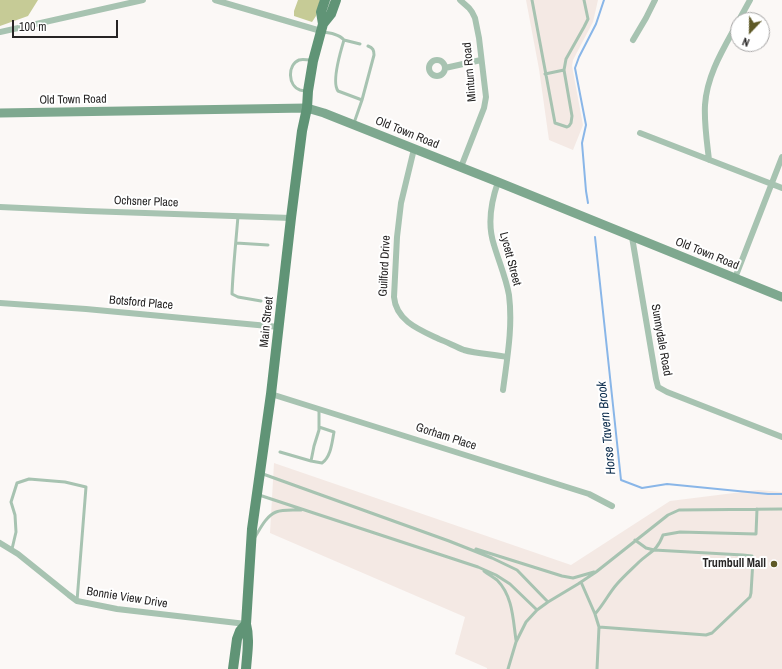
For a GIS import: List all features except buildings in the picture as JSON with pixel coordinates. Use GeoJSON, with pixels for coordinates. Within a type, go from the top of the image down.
{"type":"FeatureCollection","features":[{"type":"Feature","properties":{"kind":"main road","name":"Main Street"},"geometry":{"type":"LineString","coordinates":[[246,669],[248,633],[246,624],[251,543],[271,394],[302,131],[307,108],[313,60],[322,28],[321,12],[325,0]]}},
{"type":"Feature","properties":{"kind":"main road","name":"Main Street"},"geometry":{"type":"LineString","coordinates":[[322,28],[332,14],[336,0]]}},
{"type":"Feature","properties":{"kind":"main road","name":"Old Town Road"},"geometry":{"type":"LineString","coordinates":[[0,113],[307,108],[353,124],[782,297]]}},
{"type":"Feature","properties":{"kind":"main road","name":"Main Street"},"geometry":{"type":"LineString","coordinates":[[233,669],[237,639],[246,624]]}},
{"type":"Feature","properties":{"kind":"street"},"geometry":{"type":"LineString","coordinates":[[0,32],[143,0]]}},
{"type":"Feature","properties":{"kind":"street"},"geometry":{"type":"LineString","coordinates":[[215,0],[322,28]]}},
{"type":"Feature","properties":{"kind":"street","name":"Minturn Road"},"geometry":{"type":"LineString","coordinates":[[460,0],[469,8],[474,18],[479,38],[485,89],[484,108],[461,167]]}},
{"type":"Feature","properties":{"kind":"street"},"geometry":{"type":"LineString","coordinates":[[633,40],[655,0]]}},
{"type":"Feature","properties":{"kind":"street"},"geometry":{"type":"LineString","coordinates":[[743,12],[750,0]]}},
{"type":"Feature","properties":{"kind":"street"},"geometry":{"type":"LineString","coordinates":[[708,160],[705,104],[709,82],[730,37]]}},
{"type":"Feature","properties":{"kind":"street"},"geometry":{"type":"LineString","coordinates":[[445,68],[481,60]]}},
{"type":"Feature","properties":{"kind":"street"},"geometry":{"type":"LineString","coordinates":[[640,133],[782,188]]}},
{"type":"Feature","properties":{"kind":"street","name":"Guilford Drive"},"geometry":{"type":"LineString","coordinates":[[414,149],[402,203],[397,237],[394,297],[397,311],[408,322],[419,329],[455,346],[471,351],[507,357]]}},
{"type":"Feature","properties":{"kind":"street"},"geometry":{"type":"LineString","coordinates":[[735,278],[782,156]]}},
{"type":"Feature","properties":{"kind":"street","name":"Lycett Street"},"geometry":{"type":"LineString","coordinates":[[498,182],[493,195],[490,225],[493,244],[507,284],[509,295],[510,330],[503,390]]}},
{"type":"Feature","properties":{"kind":"street","name":"Ochsner Place"},"geometry":{"type":"LineString","coordinates":[[0,207],[291,218]]}},
{"type":"Feature","properties":{"kind":"street","name":"Sunnydale Road"},"geometry":{"type":"LineString","coordinates":[[632,237],[658,387],[667,392],[782,437]]}},
{"type":"Feature","properties":{"kind":"street","name":"Botsford Place"},"geometry":{"type":"LineString","coordinates":[[0,303],[86,309],[279,327]]}},
{"type":"Feature","properties":{"kind":"street","name":"Gorham Place"},"geometry":{"type":"LineString","coordinates":[[271,394],[589,494],[612,506]]}},
{"type":"Feature","properties":{"kind":"street","name":"Bonnie View Drive"},"geometry":{"type":"LineString","coordinates":[[0,543],[18,554],[77,601],[117,609],[246,624]]}},
{"type":"Feature","properties":{"kind":"lane"},"geometry":{"type":"LineString","coordinates":[[532,0],[554,123],[567,127],[570,126],[572,116],[564,70],[566,59],[588,19],[584,0]]}},
{"type":"Feature","properties":{"kind":"lane"},"geometry":{"type":"LineString","coordinates":[[322,28],[344,40],[360,44]]}},
{"type":"Feature","properties":{"kind":"lane"},"geometry":{"type":"LineString","coordinates":[[344,40],[338,61],[336,88],[338,91],[362,100]]}},
{"type":"Feature","properties":{"kind":"lane"},"geometry":{"type":"LineString","coordinates":[[353,124],[362,100],[374,55],[373,49],[368,46]]}},
{"type":"Feature","properties":{"kind":"lane"},"geometry":{"type":"LineString","coordinates":[[308,91],[300,90],[293,85],[290,74],[295,63],[300,59],[313,60]]}},
{"type":"Feature","properties":{"kind":"lane"},"geometry":{"type":"LineString","coordinates":[[545,74],[564,70]]}},
{"type":"Feature","properties":{"kind":"lane"},"geometry":{"type":"LineString","coordinates":[[238,216],[232,294],[238,297],[261,301]]}},
{"type":"Feature","properties":{"kind":"lane"},"geometry":{"type":"LineString","coordinates":[[236,242],[268,245]]}},
{"type":"Feature","properties":{"kind":"lane"},"geometry":{"type":"LineString","coordinates":[[311,461],[319,427],[319,408]]}},
{"type":"Feature","properties":{"kind":"lane"},"geometry":{"type":"LineString","coordinates":[[280,452],[322,463],[327,457],[334,432],[319,427]]}},
{"type":"Feature","properties":{"kind":"lane"},"geometry":{"type":"LineString","coordinates":[[260,473],[492,558],[517,570],[548,602]]}},
{"type":"Feature","properties":{"kind":"lane"},"geometry":{"type":"LineString","coordinates":[[11,550],[16,532],[15,515],[11,502],[18,483],[29,479],[65,482],[86,487],[77,601]]}},
{"type":"Feature","properties":{"kind":"lane"},"geometry":{"type":"LineString","coordinates":[[257,494],[478,566],[510,584],[537,610]]}},
{"type":"Feature","properties":{"kind":"lane"},"geometry":{"type":"LineString","coordinates":[[595,614],[601,608],[617,584],[660,544],[663,535],[680,532],[756,534],[757,509]]}},
{"type":"Feature","properties":{"kind":"lane"},"geometry":{"type":"LineString","coordinates":[[508,669],[516,642],[526,622],[537,610],[596,572],[668,515],[679,510],[782,509]]}},
{"type":"Feature","properties":{"kind":"lane"},"geometry":{"type":"LineString","coordinates":[[251,543],[265,521],[274,512],[305,510]]}},
{"type":"Feature","properties":{"kind":"lane"},"geometry":{"type":"LineString","coordinates":[[600,627],[706,635],[712,633],[750,597],[752,556],[654,550],[646,548],[635,540]]}},
{"type":"Feature","properties":{"kind":"lane"},"geometry":{"type":"LineString","coordinates":[[449,541],[562,576],[573,578],[596,572]]}},
{"type":"Feature","properties":{"kind":"lane"},"geometry":{"type":"LineString","coordinates":[[478,566],[497,580],[506,593],[511,606],[516,642]]}},
{"type":"Feature","properties":{"kind":"lane"},"geometry":{"type":"LineString","coordinates":[[581,582],[600,627],[597,669]]}},
{"type":"Feature","properties":{"kind":"shaded area"},"geometry":{"type":"Polygon","coordinates":[[[526,0],[598,0],[593,22],[573,60],[572,66],[583,125],[573,150],[549,140],[539,69],[526,0]]]}},
{"type":"Feature","properties":{"kind":"shaded area"},"geometry":{"type":"Polygon","coordinates":[[[274,463],[571,565],[670,501],[758,490],[782,492],[782,669],[487,669],[455,654],[465,617],[270,533],[274,463]]]}},
{"type":"Feature","properties":{"kind":"green space"},"geometry":{"type":"Polygon","coordinates":[[[0,0],[38,0],[28,16],[0,26],[0,0]]]}},
{"type":"Feature","properties":{"kind":"green space"},"geometry":{"type":"Polygon","coordinates":[[[298,0],[320,0],[316,16],[312,22],[294,16],[294,11],[298,0]]]}},
{"type":"Feature","properties":{"kind":"waterway","name":"Horse Tavern Brook"},"geometry":{"type":"LineString","coordinates":[[588,203],[582,143],[586,125],[575,68],[596,24],[604,0]]}},
{"type":"Feature","properties":{"kind":"waterway","name":"Horse Tavern Brook"},"geometry":{"type":"LineString","coordinates":[[595,237],[621,480],[642,488],[667,484],[768,494],[782,494]]}},
{"type":"Feature","properties":{"kind":"place","name":"Trumbull Mall"},"geometry":{"type":"Point","coordinates":[774,564]}}]}
